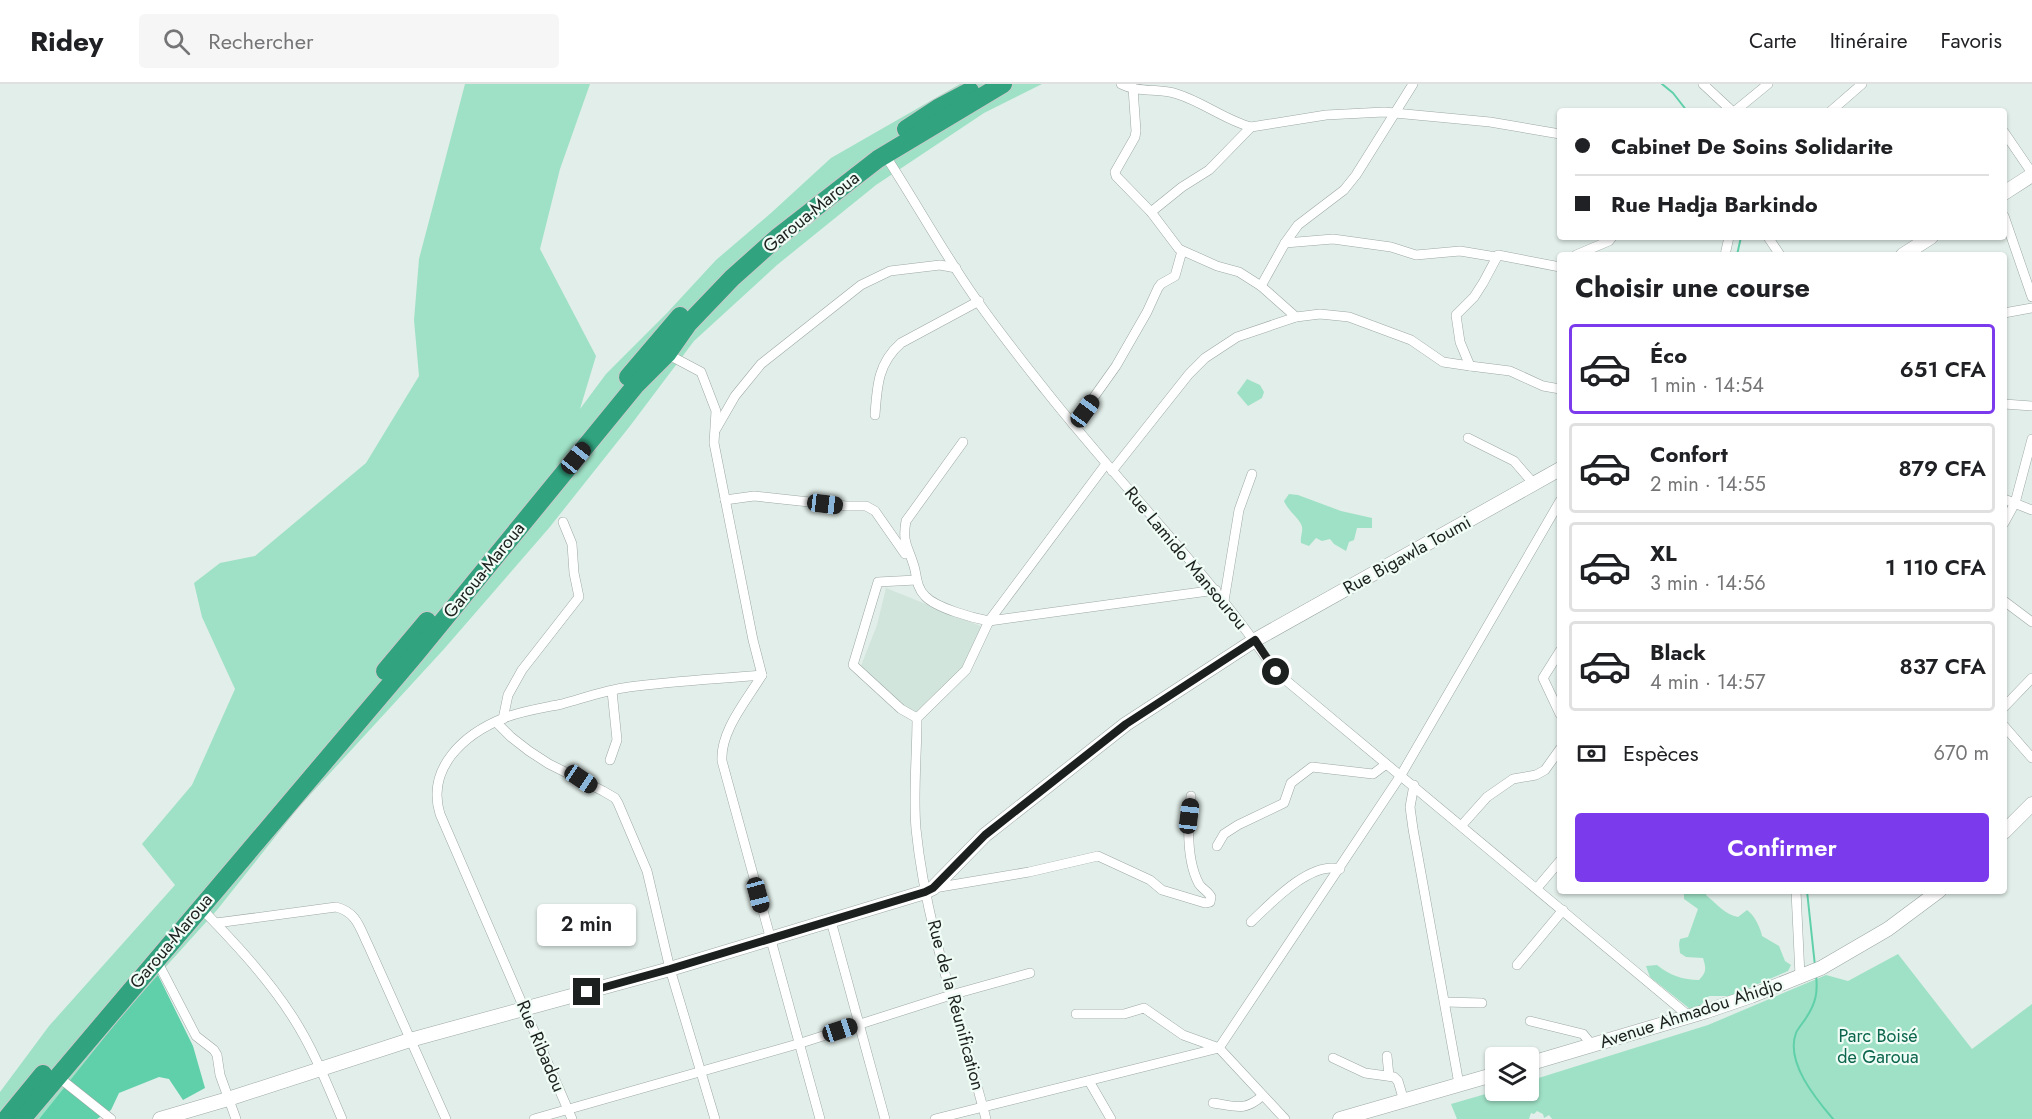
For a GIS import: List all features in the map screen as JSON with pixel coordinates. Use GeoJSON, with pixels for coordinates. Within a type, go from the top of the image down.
{"type":"FeatureCollection","features":[{"type":"Feature","properties":{"kind":"highway","name":"Garoua-Maroua"},"geometry":{"type":"LineString","coordinates":[[6,1119],[404,649],[626,379],[694,302],[771,228],[863,158],[938,108],[982,84]]}},
{"type":"Feature","properties":{"kind":"highway","name":"Garoua-Maroua"},"geometry":{"type":"LineString","coordinates":[[22,1119],[422,646],[635,386],[667,354],[688,324],[732,278],[779,236],[885,155],[1003,84]]}},
{"type":"Feature","properties":{"kind":"street"},"geometry":{"type":"LineString","coordinates":[[1121,84],[1133,88],[1178,94],[1239,124],[1251,127],[1326,115],[1384,112],[1490,122],[1557,133]]}},
{"type":"Feature","properties":{"kind":"street"},"geometry":{"type":"LineString","coordinates":[[1261,286],[1298,225],[1344,190],[1356,175],[1413,84]]}},
{"type":"Feature","properties":{"kind":"street"},"geometry":{"type":"LineString","coordinates":[[1703,84],[1730,108]]}},
{"type":"Feature","properties":{"kind":"street"},"geometry":{"type":"LineString","coordinates":[[1737,108],[1768,84]]}},
{"type":"Feature","properties":{"kind":"street"},"geometry":{"type":"LineString","coordinates":[[1834,108],[1862,84]]}},
{"type":"Feature","properties":{"kind":"street"},"geometry":{"type":"LineString","coordinates":[[1133,88],[1135,137],[1115,174],[1151,212],[1182,251],[1217,266],[1234,269],[1261,286],[1296,317]]}},
{"type":"Feature","properties":{"kind":"street"},"geometry":{"type":"LineString","coordinates":[[1151,212],[1182,187],[1209,170],[1251,127]]}},
{"type":"Feature","properties":{"kind":"street"},"geometry":{"type":"LineString","coordinates":[[2007,136],[2032,174],[2007,191]]}},
{"type":"Feature","properties":{"kind":"street","name":"Rue Lamido Mansourou"},"geometry":{"type":"LineString","coordinates":[[885,155],[979,301],[1109,468],[1216,591],[1255,640],[1276,672],[1385,765],[1401,775],[1462,825],[1689,1017]]}},
{"type":"Feature","properties":{"kind":"street"},"geometry":{"type":"LineString","coordinates":[[2007,225],[2032,297]]}},
{"type":"Feature","properties":{"kind":"street"},"geometry":{"type":"LineString","coordinates":[[1285,243],[1333,239],[1391,247],[1416,255],[1460,251],[1496,257]]}},
{"type":"Feature","properties":{"kind":"street"},"geometry":{"type":"LineString","coordinates":[[1583,252],[1610,240]]}},
{"type":"Feature","properties":{"kind":"street"},"geometry":{"type":"LineString","coordinates":[[1908,252],[1926,240]]}},
{"type":"Feature","properties":{"kind":"street"},"geometry":{"type":"LineString","coordinates":[[1074,425],[1116,366],[1158,288],[1174,276],[1182,251]]}},
{"type":"Feature","properties":{"kind":"street"},"geometry":{"type":"LineString","coordinates":[[1470,366],[1460,342],[1456,315],[1474,297],[1496,257],[1500,254],[1557,266]]}},
{"type":"Feature","properties":{"kind":"street"},"geometry":{"type":"LineString","coordinates":[[714,431],[735,396],[761,364],[861,285],[890,271],[940,265],[956,268]]}},
{"type":"Feature","properties":{"kind":"street"},"geometry":{"type":"LineString","coordinates":[[875,415],[876,389],[882,368],[890,353],[901,343],[979,301]]}},
{"type":"Feature","properties":{"kind":"street"},"geometry":{"type":"LineString","coordinates":[[2007,312],[2032,308]]}},
{"type":"Feature","properties":{"kind":"street"},"geometry":{"type":"LineString","coordinates":[[916,580],[878,582],[854,665],[901,709],[917,718],[966,670],[989,621],[1109,468],[1189,374],[1205,358],[1237,337],[1296,317],[1334,314],[1356,319],[1411,340],[1443,362],[1510,371],[1544,386],[1557,388]]}},
{"type":"Feature","properties":{"kind":"street"},"geometry":{"type":"LineString","coordinates":[[667,354],[701,372],[716,411],[714,442],[762,675],[729,729],[721,754],[820,1119]]}},
{"type":"Feature","properties":{"kind":"street"},"geometry":{"type":"LineString","coordinates":[[2007,404],[2032,406]]}},
{"type":"Feature","properties":{"kind":"street"},"geometry":{"type":"LineString","coordinates":[[1468,438],[1514,461],[1534,484]]}},
{"type":"Feature","properties":{"kind":"street"},"geometry":{"type":"LineString","coordinates":[[2007,518],[2015,503],[2032,439]]}},
{"type":"Feature","properties":{"kind":"street"},"geometry":{"type":"LineString","coordinates":[[963,442],[906,521],[903,536],[916,580],[925,597],[969,617],[989,621],[1216,591]]}},
{"type":"Feature","properties":{"kind":"street","name":"Rue Bigawla Toumi"},"geometry":{"type":"LineString","coordinates":[[929,890],[985,835],[1126,724],[1255,640],[1557,472]]}},
{"type":"Feature","properties":{"kind":"street"},"geometry":{"type":"LineString","coordinates":[[1224,601],[1241,502],[1252,474]]}},
{"type":"Feature","properties":{"kind":"street"},"geometry":{"type":"LineString","coordinates":[[725,500],[754,496],[866,506],[875,511],[914,567]]}},
{"type":"Feature","properties":{"kind":"street"},"geometry":{"type":"LineString","coordinates":[[2007,500],[2032,510]]}},
{"type":"Feature","properties":{"kind":"street"},"geometry":{"type":"LineString","coordinates":[[935,1119],[1219,1048],[1401,775],[1557,506]]}},
{"type":"Feature","properties":{"kind":"street"},"geometry":{"type":"LineString","coordinates":[[563,522],[572,544],[574,573],[579,597],[522,670],[508,695],[500,720],[511,737],[529,751],[549,764],[615,798],[618,803],[647,871],[670,969],[715,1119]]}},
{"type":"Feature","properties":{"kind":"street"},"geometry":{"type":"LineString","coordinates":[[2007,603],[2031,620]]}},
{"type":"Feature","properties":{"kind":"street"},"geometry":{"type":"LineString","coordinates":[[1557,655],[1543,678],[1557,708]]}},
{"type":"Feature","properties":{"kind":"street","name":"Rue Ribadou"},"geometry":{"type":"LineString","coordinates":[[570,1114],[436,802],[436,788],[440,773],[464,741],[500,720],[627,687],[762,675]]}},
{"type":"Feature","properties":{"kind":"street"},"geometry":{"type":"LineString","coordinates":[[2007,704],[2032,678]]}},
{"type":"Feature","properties":{"kind":"street"},"geometry":{"type":"LineString","coordinates":[[610,760],[617,740],[612,691]]}},
{"type":"Feature","properties":{"kind":"street","name":"Rue de la Réunification"},"geometry":{"type":"LineString","coordinates":[[917,718],[916,826],[951,995],[986,1119]]}},
{"type":"Feature","properties":{"kind":"street"},"geometry":{"type":"LineString","coordinates":[[2007,729],[2032,758]]}},
{"type":"Feature","properties":{"kind":"street"},"geometry":{"type":"LineString","coordinates":[[1462,825],[1486,797],[1513,779],[1536,775],[1545,770],[1557,753]]}},
{"type":"Feature","properties":{"kind":"street"},"geometry":{"type":"LineString","coordinates":[[1217,846],[1224,834],[1238,825],[1284,803],[1291,783],[1312,767],[1373,774],[1385,765]]}},
{"type":"Feature","properties":{"kind":"street"},"geometry":{"type":"LineString","coordinates":[[1414,786],[1410,807],[1413,829],[1459,1084]]}},
{"type":"Feature","properties":{"kind":"street"},"geometry":{"type":"LineString","coordinates":[[160,1119],[410,1040],[670,969],[929,890],[1029,872],[1098,856],[1150,880],[1162,890],[1205,903],[1210,902],[1211,897],[1208,891],[1200,885],[1191,858],[1189,827],[1191,796]]}},
{"type":"Feature","properties":{"kind":"street"},"geometry":{"type":"LineString","coordinates":[[2007,829],[2032,804]]}},
{"type":"Feature","properties":{"kind":"street"},"geometry":{"type":"LineString","coordinates":[[1537,888],[1557,865]]}},
{"type":"Feature","properties":{"kind":"street"},"geometry":{"type":"LineString","coordinates":[[1251,922],[1300,879],[1328,869],[1340,869]]}},
{"type":"Feature","properties":{"kind":"street"},"geometry":{"type":"LineString","coordinates":[[1796,894],[1803,975]]}},
{"type":"Feature","properties":{"kind":"street","name":"Avenue Ahmadou Ahidjo"},"geometry":{"type":"LineString","coordinates":[[1539,1061],[1689,1017],[1821,968],[1888,929],[1936,894]]}},
{"type":"Feature","properties":{"kind":"street"},"geometry":{"type":"LineString","coordinates":[[200,907],[268,982],[293,1017],[320,1068],[342,1119]]}},
{"type":"Feature","properties":{"kind":"street"},"geometry":{"type":"LineString","coordinates":[[216,923],[336,907],[348,910],[369,947],[446,1119]]}},
{"type":"Feature","properties":{"kind":"street"},"geometry":{"type":"LineString","coordinates":[[1517,965],[1563,910]]}},
{"type":"Feature","properties":{"kind":"street"},"geometry":{"type":"LineString","coordinates":[[831,921],[885,1119]]}},
{"type":"Feature","properties":{"kind":"street"},"geometry":{"type":"LineString","coordinates":[[156,959],[196,1036],[217,1055],[220,1075],[236,1119]]}},
{"type":"Feature","properties":{"kind":"street"},"geometry":{"type":"LineString","coordinates":[[534,1119],[570,1114],[951,995],[1030,973]]}},
{"type":"Feature","properties":{"kind":"street"},"geometry":{"type":"LineString","coordinates":[[1445,1002],[1482,1003]]}},
{"type":"Feature","properties":{"kind":"street"},"geometry":{"type":"LineString","coordinates":[[1076,1014],[1124,1014],[1144,1008],[1183,1035],[1219,1048],[1285,1119]]}},
{"type":"Feature","properties":{"kind":"street"},"geometry":{"type":"LineString","coordinates":[[1530,1021],[1582,1034],[1592,1045]]}},
{"type":"Feature","properties":{"kind":"street"},"geometry":{"type":"LineString","coordinates":[[1387,1056],[1389,1076]]}},
{"type":"Feature","properties":{"kind":"street"},"geometry":{"type":"LineString","coordinates":[[1333,1058],[1365,1073],[1394,1077],[1398,1081],[1404,1101]]}},
{"type":"Feature","properties":{"kind":"street"},"geometry":{"type":"LineString","coordinates":[[57,1076],[111,1119]]}},
{"type":"Feature","properties":{"kind":"street"},"geometry":{"type":"LineString","coordinates":[[1340,1119],[1485,1077]]}},
{"type":"Feature","properties":{"kind":"street"},"geometry":{"type":"LineString","coordinates":[[1089,1080],[1111,1119]]}},
{"type":"Feature","properties":{"kind":"street"},"geometry":{"type":"LineString","coordinates":[[1213,1103],[1246,1107],[1262,1096]]}},
{"type":"Feature","properties":{"kind":"shaded area"},"geometry":{"type":"Polygon","coordinates":[[[886,588],[983,627],[964,668],[926,709],[908,714],[859,671],[877,625],[886,588]]]}},
{"type":"Feature","properties":{"kind":"shaded area"},"geometry":{"type":"Polygon","coordinates":[[[158,975],[193,1046],[205,1088],[183,1100],[169,1079],[159,1077],[119,1093],[111,1110],[97,1119],[39,1119],[123,1014],[158,975]]]}},
{"type":"Feature","properties":{"kind":"green space"},"geometry":{"type":"Polygon","coordinates":[[[465,84],[590,84],[560,169],[540,249],[596,356],[580,409],[606,374],[716,260],[831,158],[960,84],[1042,84],[984,113],[876,185],[777,265],[694,341],[549,528],[444,649],[298,808],[217,910],[123,1014],[39,1119],[0,1119],[0,1092],[49,1026],[175,885],[142,844],[192,785],[235,689],[202,617],[194,583],[220,563],[255,556],[366,463],[419,376],[414,320],[419,259],[465,84]]]}},
{"type":"Feature","properties":{"kind":"green space"},"geometry":{"type":"Polygon","coordinates":[[[1247,379],[1260,385],[1264,392],[1262,398],[1248,406],[1237,393],[1247,379]]]}},
{"type":"Feature","properties":{"kind":"green space"},"geometry":{"type":"Polygon","coordinates":[[[1289,494],[1298,495],[1341,511],[1372,518],[1372,528],[1357,528],[1354,540],[1349,542],[1346,551],[1330,539],[1322,541],[1316,538],[1309,546],[1301,543],[1301,525],[1284,501],[1289,494]]]}},
{"type":"Feature","properties":{"kind":"green space"},"geometry":{"type":"Polygon","coordinates":[[[1684,894],[1706,894],[1733,916],[1738,917],[1747,910],[1757,922],[1762,936],[1779,946],[1785,961],[1791,965],[1788,971],[1730,996],[1709,996],[1697,1009],[1690,1009],[1650,977],[1646,966],[1657,965],[1666,972],[1687,979],[1699,980],[1705,972],[1703,958],[1686,957],[1680,953],[1680,939],[1688,937],[1698,909],[1684,899],[1684,894]]]}},
{"type":"Feature","properties":{"kind":"green space","name":"Parc Boisé de Garoua"},"geometry":{"type":"Polygon","coordinates":[[[1898,954],[1972,1049],[2032,1004],[2032,1119],[1552,1119],[1549,1115],[1544,1118],[1543,1114],[1537,1111],[1534,1114],[1531,1113],[1529,1119],[1457,1119],[1451,1104],[1485,1094],[1485,1101],[1539,1101],[1539,1078],[1708,1025],[1826,975],[1848,981],[1898,954]]]}},
{"type":"Feature","properties":{"kind":"waterway"},"geometry":{"type":"LineString","coordinates":[[1662,84],[1673,93],[1685,108]]}},
{"type":"Feature","properties":{"kind":"waterway"},"geometry":{"type":"LineString","coordinates":[[1738,252],[1740,240]]}},
{"type":"Feature","properties":{"kind":"waterway"},"geometry":{"type":"LineString","coordinates":[[1807,894],[1815,966]]}},
{"type":"Feature","properties":{"kind":"waterway"},"geometry":{"type":"LineString","coordinates":[[1816,975],[1816,997],[1796,1033],[1795,1056],[1798,1068],[1811,1091],[1833,1119]]}},
{"type":"Feature","properties":{"kind":"route"},"geometry":{"type":"LineString","coordinates":[[587,992],[770,940],[925,892],[933,888],[985,835],[1126,724],[1255,640],[1276,672]]}}]}
